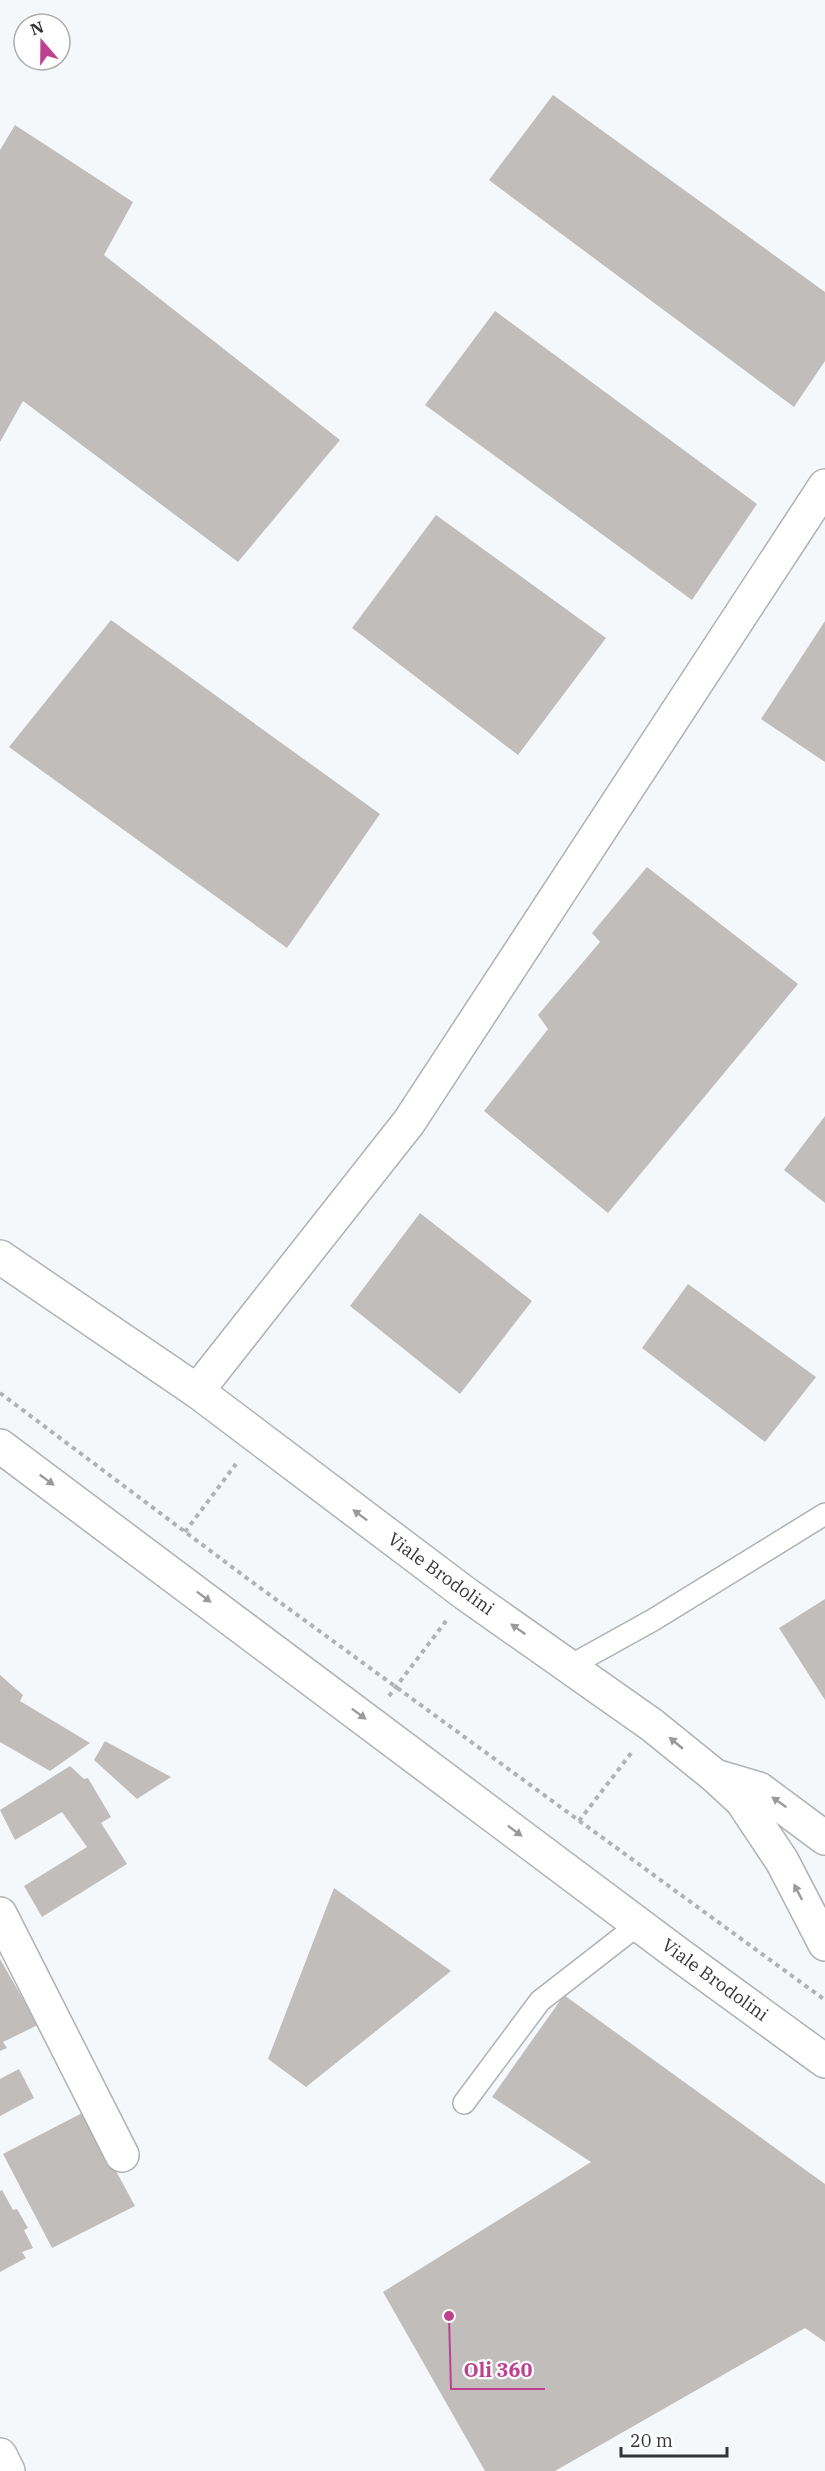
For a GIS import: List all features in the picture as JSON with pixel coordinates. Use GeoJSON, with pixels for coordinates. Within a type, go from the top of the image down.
{"type":"FeatureCollection","features":[{"type":"Feature","properties":{"kind":"street"},"geometry":{"type":"LineString","coordinates":[[197,1391],[409,1122],[825,488]]}},
{"type":"Feature","properties":{"kind":"street","name":"Viale Brodolini"},"geometry":{"type":"LineString","coordinates":[[0,1257],[197,1391],[466,1594],[652,1725],[715,1776],[742,1801],[776,1851],[823,1934]]}},
{"type":"Feature","properties":{"kind":"street","name":"Viale Brodolini"},"geometry":{"type":"LineString","coordinates":[[0,1446],[825,2061]]}},
{"type":"Feature","properties":{"kind":"street"},"geometry":{"type":"LineString","coordinates":[[715,1776],[759,1789],[794,1812],[825,1838]]}},
{"type":"Feature","properties":{"kind":"street"},"geometry":{"type":"LineString","coordinates":[[0,1914],[122,2155]]}},
{"type":"Feature","properties":{"kind":"street"},"geometry":{"type":"LineString","coordinates":[[0,2455],[8,2471]]}},
{"type":"Feature","properties":{"kind":"lane"},"geometry":{"type":"LineString","coordinates":[[570,1666],[652,1620],[825,1515]]}},
{"type":"Feature","properties":{"kind":"lane"},"geometry":{"type":"LineString","coordinates":[[464,2103],[540,2001],[639,1924]]}},
{"type":"Feature","properties":{"kind":"path"},"geometry":{"type":"LineString","coordinates":[[0,1393],[185,1532],[825,2000]]}},
{"type":"Feature","properties":{"kind":"path"},"geometry":{"type":"LineString","coordinates":[[185,1532],[255,1437]]}},
{"type":"Feature","properties":{"kind":"path"},"geometry":{"type":"LineString","coordinates":[[412,1665],[466,1594]]}},
{"type":"Feature","properties":{"kind":"path"},"geometry":{"type":"LineString","coordinates":[[579,1821],[652,1725]]}},
{"type":"Feature","properties":{"kind":"building"},"geometry":{"type":"Polygon","coordinates":[[[553,95],[825,292],[825,361],[794,407],[489,180],[553,95]]]}},
{"type":"Feature","properties":{"kind":"building"},"geometry":{"type":"Polygon","coordinates":[[[15,125],[133,202],[104,255],[340,440],[238,562],[23,401],[0,442],[0,150],[15,125]]]}},
{"type":"Feature","properties":{"kind":"building"},"geometry":{"type":"Polygon","coordinates":[[[495,311],[757,504],[692,600],[425,405],[495,311]]]}},
{"type":"Feature","properties":{"kind":"building"},"geometry":{"type":"Polygon","coordinates":[[[436,515],[606,638],[518,755],[352,628],[436,515]]]}},
{"type":"Feature","properties":{"kind":"building"},"geometry":{"type":"Polygon","coordinates":[[[111,620],[380,814],[287,948],[9,747],[111,620]]]}},
{"type":"Feature","properties":{"kind":"building"},"geometry":{"type":"Polygon","coordinates":[[[825,621],[825,762],[761,719],[825,621]]]}},
{"type":"Feature","properties":{"kind":"building"},"geometry":{"type":"Polygon","coordinates":[[[647,867],[798,984],[608,1213],[484,1111],[548,1029],[538,1015],[600,942],[592,933],[647,867]]]}},
{"type":"Feature","properties":{"kind":"building"},"geometry":{"type":"Polygon","coordinates":[[[825,1116],[825,1203],[784,1170],[825,1116]]]}},
{"type":"Feature","properties":{"kind":"building"},"geometry":{"type":"Polygon","coordinates":[[[420,1213],[532,1301],[460,1394],[350,1306],[420,1213]]]}},
{"type":"Feature","properties":{"kind":"building"},"geometry":{"type":"Polygon","coordinates":[[[688,1284],[816,1377],[765,1442],[642,1348],[688,1284]]]}},
{"type":"Feature","properties":{"kind":"building"},"geometry":{"type":"Polygon","coordinates":[[[825,1599],[825,1700],[779,1628],[825,1599]]]}},
{"type":"Feature","properties":{"kind":"building"},"geometry":{"type":"Polygon","coordinates":[[[0,1675],[23,1695],[20,1701],[90,1743],[50,1771],[0,1742],[0,1675]]]}},
{"type":"Feature","properties":{"kind":"building"},"geometry":{"type":"Polygon","coordinates":[[[105,1741],[171,1777],[137,1799],[94,1760],[105,1741]]]}},
{"type":"Feature","properties":{"kind":"building"},"geometry":{"type":"Polygon","coordinates":[[[70,1766],[84,1779],[88,1778],[111,1817],[101,1823],[127,1864],[42,1917],[24,1886],[87,1847],[62,1812],[15,1840],[0,1810],[70,1766]]]}},
{"type":"Feature","properties":{"kind":"building"},"geometry":{"type":"Polygon","coordinates":[[[334,1888],[451,1971],[306,2087],[268,2059],[334,1888]]]}},
{"type":"Feature","properties":{"kind":"building"},"geometry":{"type":"Polygon","coordinates":[[[0,1959],[38,2025],[3,2042],[7,2048],[0,2051],[0,1959]]]}},
{"type":"Feature","properties":{"kind":"building"},"geometry":{"type":"Polygon","coordinates":[[[564,1995],[825,2184],[825,2342],[805,2328],[555,2471],[485,2471],[383,2292],[591,2162],[492,2097],[564,1995]]]}},
{"type":"Feature","properties":{"kind":"building"},"geometry":{"type":"Polygon","coordinates":[[[19,2069],[34,2098],[0,2116],[0,2079],[19,2069]]]}},
{"type":"Feature","properties":{"kind":"building"},"geometry":{"type":"Polygon","coordinates":[[[84,2112],[135,2206],[52,2248],[3,2154],[84,2112]]]}},
{"type":"Feature","properties":{"kind":"building"},"geometry":{"type":"Polygon","coordinates":[[[2,2190],[13,2210],[17,2209],[28,2228],[24,2230],[33,2248],[22,2252],[26,2258],[0,2272],[0,2191],[2,2190]]]}},
{"type":"Feature","properties":{"kind":"place","name":"Oli 360"},"geometry":{"type":"Point","coordinates":[449,2316]}}]}
